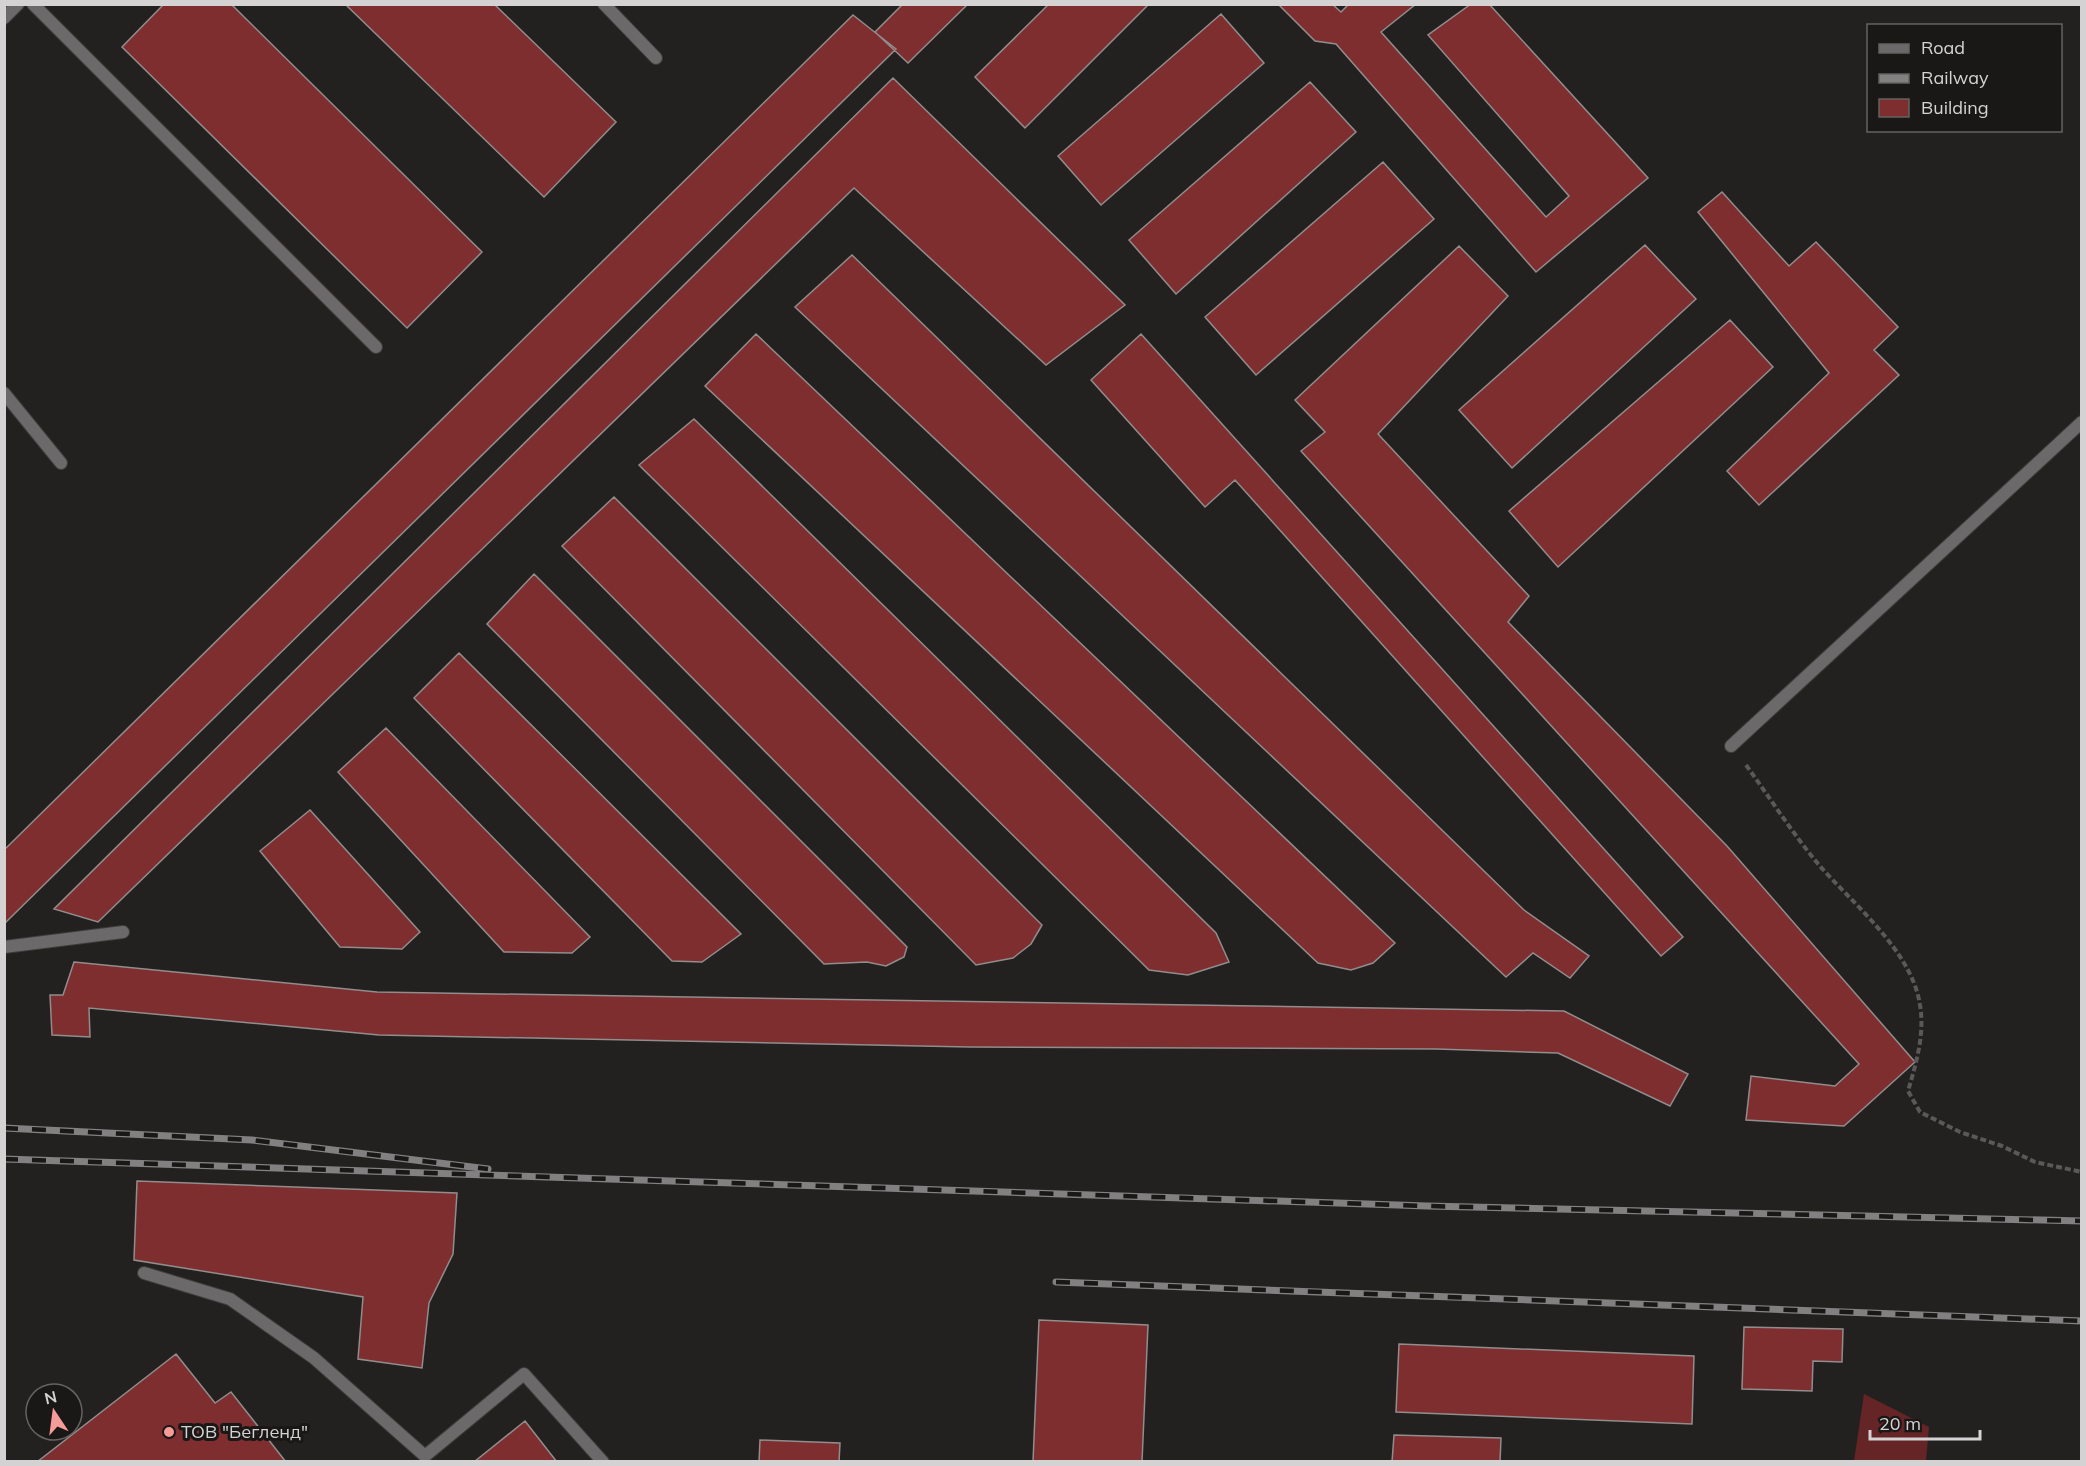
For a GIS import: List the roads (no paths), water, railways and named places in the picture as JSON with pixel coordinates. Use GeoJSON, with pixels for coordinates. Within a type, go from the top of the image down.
{"type":"FeatureCollection","features":[{"type":"Feature","properties":{"kind":"street"},"geometry":{"type":"LineString","coordinates":[[4,18],[18,4]]}},
{"type":"Feature","properties":{"kind":"street"},"geometry":{"type":"LineString","coordinates":[[33,4],[376,347]]}},
{"type":"Feature","properties":{"kind":"street"},"geometry":{"type":"LineString","coordinates":[[604,4],[656,57]]}},
{"type":"Feature","properties":{"kind":"street"},"geometry":{"type":"LineString","coordinates":[[4,393],[61,463]]}},
{"type":"Feature","properties":{"kind":"street"},"geometry":{"type":"LineString","coordinates":[[1731,746],[2082,422]]}},
{"type":"Feature","properties":{"kind":"street"},"geometry":{"type":"LineString","coordinates":[[4,947],[123,932]]}},
{"type":"Feature","properties":{"kind":"street"},"geometry":{"type":"LineString","coordinates":[[144,1273],[230,1299],[314,1358],[425,1456],[524,1374],[603,1461]]}},
{"type":"Feature","properties":{"kind":"railway"},"geometry":{"type":"LineString","coordinates":[[4,1128],[252,1140],[488,1169]]}},
{"type":"Feature","properties":{"kind":"railway"},"geometry":{"type":"LineString","coordinates":[[4,1159],[1427,1206],[2082,1221]]}},
{"type":"Feature","properties":{"kind":"railway"},"geometry":{"type":"LineString","coordinates":[[1056,1282],[2082,1321]]}},
{"type":"Feature","properties":{"kind":"place","name":"ТОВ \"Бегленд\""},"geometry":{"type":"Point","coordinates":[169,1432]}}]}
